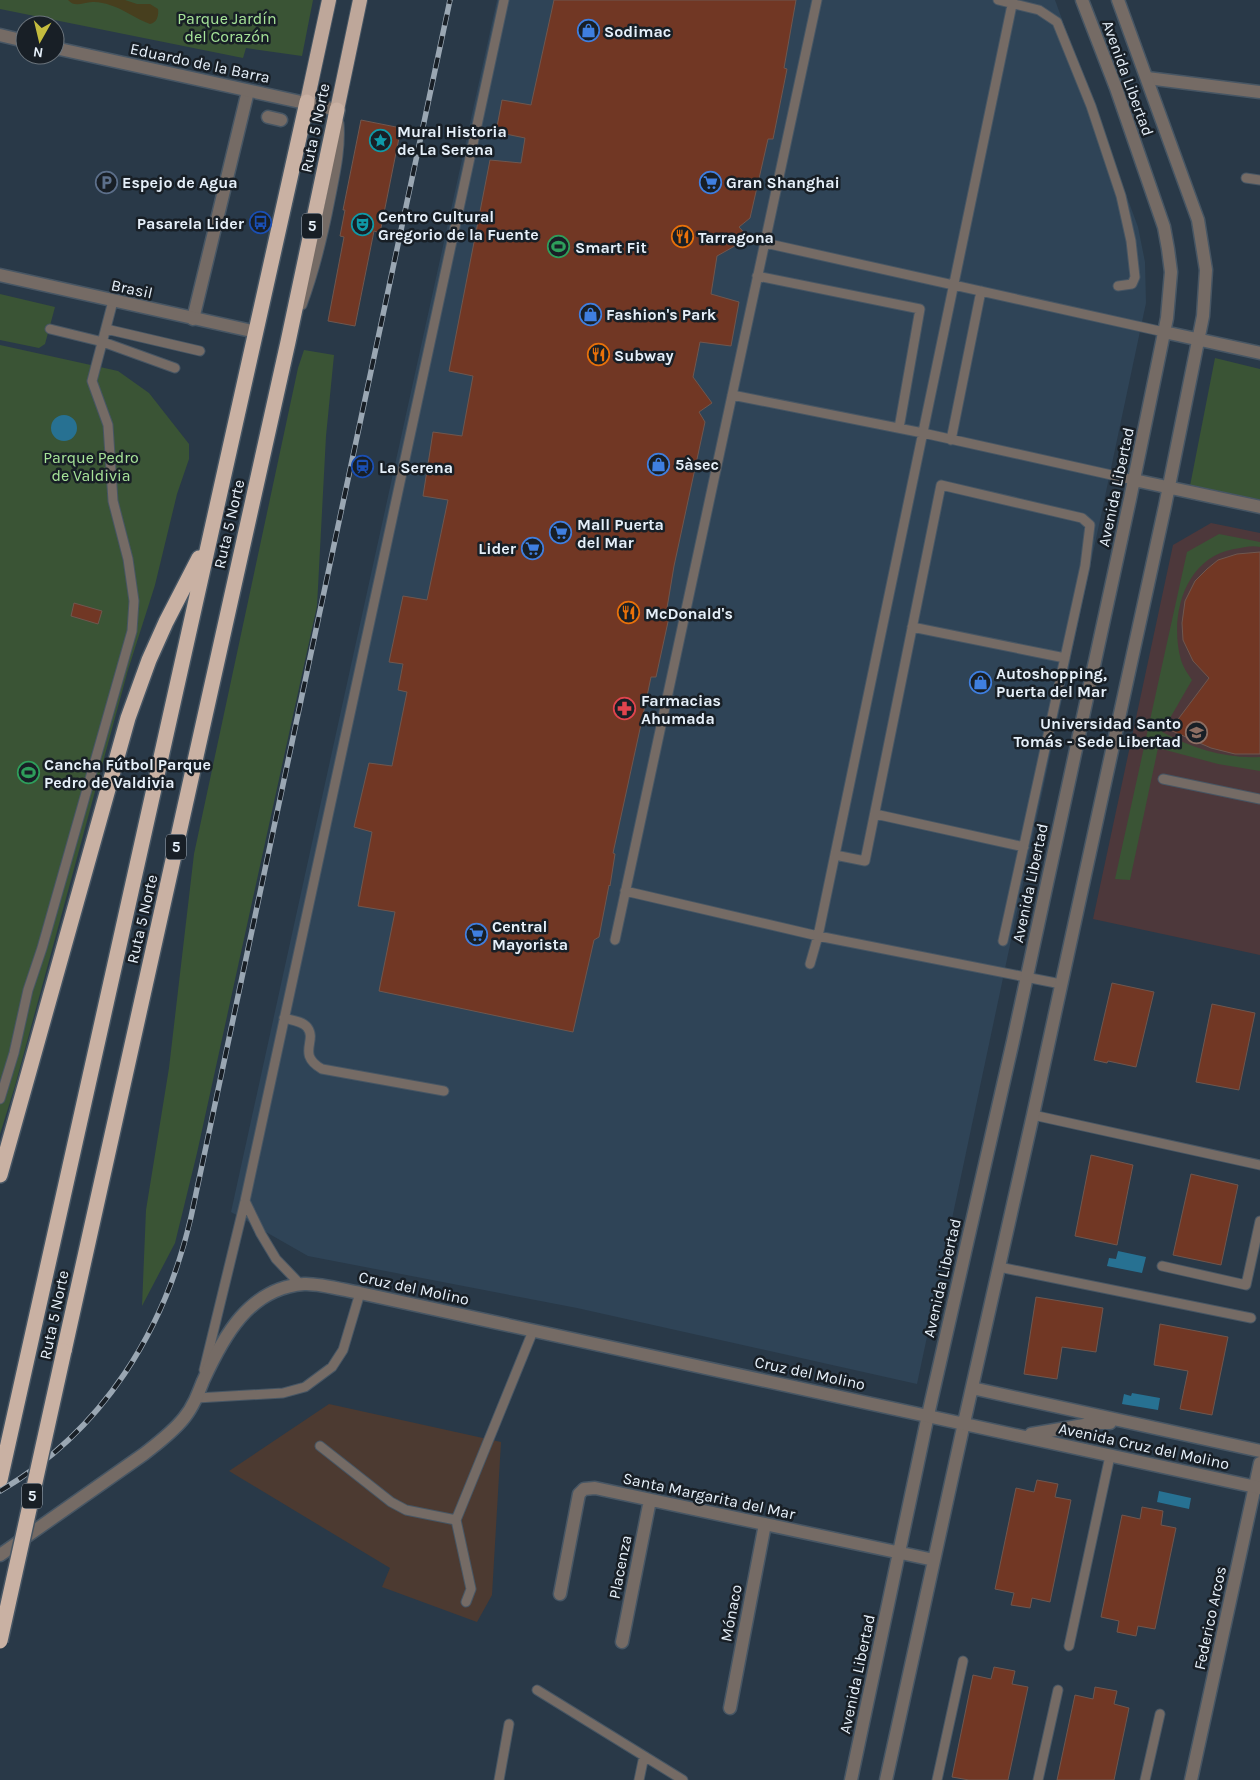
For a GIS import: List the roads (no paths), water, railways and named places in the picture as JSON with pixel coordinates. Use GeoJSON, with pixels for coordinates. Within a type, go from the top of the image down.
{"type":"FeatureCollection","features":[{"type":"Feature","properties":{"kind":"highway","name":"Ruta 5 Norte"},"geometry":{"type":"LineString","coordinates":[[0,1480],[329,0]]}},
{"type":"Feature","properties":{"kind":"highway","name":"Ruta 5 Norte"},"geometry":{"type":"LineString","coordinates":[[0,1641],[288,342],[360,0]]}},
{"type":"Feature","properties":{"kind":"highway"},"geometry":{"type":"LineString","coordinates":[[0,1174],[128,718],[159,637],[209,539]]}},
{"type":"Feature","properties":{"kind":"street","name":"Avenida Libertad"},"geometry":{"type":"LineString","coordinates":[[851,1780],[928,1415],[1027,977],[1168,313],[1171,272],[1164,227],[1116,88],[1082,0]]}},
{"type":"Feature","properties":{"kind":"street","name":"Avenida Libertad"},"geometry":{"type":"LineString","coordinates":[[886,1780],[1033,1115],[1168,488],[1203,316],[1206,270],[1200,228],[1190,195],[1118,0]]}},
{"type":"Feature","properties":{"kind":"street"},"geometry":{"type":"LineString","coordinates":[[0,35],[15,39]]}},
{"type":"Feature","properties":{"kind":"street","name":"Eduardo de la Barra"},"geometry":{"type":"LineString","coordinates":[[65,50],[337,110]]}},
{"type":"Feature","properties":{"kind":"street"},"geometry":{"type":"LineString","coordinates":[[1147,78],[1260,92]]}},
{"type":"Feature","properties":{"kind":"street"},"geometry":{"type":"LineString","coordinates":[[193,318],[248,91]]}},
{"type":"Feature","properties":{"kind":"street"},"geometry":{"type":"LineString","coordinates":[[268,117],[281,120]]}},
{"type":"Feature","properties":{"kind":"street","name":"Brasil"},"geometry":{"type":"LineString","coordinates":[[0,275],[256,332]]}},
{"type":"Feature","properties":{"kind":"street"},"geometry":{"type":"LineString","coordinates":[[1164,332],[1260,353]]}},
{"type":"Feature","properties":{"kind":"street"},"geometry":{"type":"LineString","coordinates":[[1134,480],[1260,507]]}},
{"type":"Feature","properties":{"kind":"street","name":"Cruz del Molino"},"geometry":{"type":"LineString","coordinates":[[0,1555],[144,1454],[166,1436],[184,1418],[197,1398],[222,1343],[238,1319],[271,1292],[300,1284],[360,1293],[928,1415]]}},
{"type":"Feature","properties":{"kind":"street","name":"Avenida Cruz del Molino"},"geometry":{"type":"LineString","coordinates":[[972,1388],[1260,1451]]}},
{"type":"Feature","properties":{"kind":"street","name":"Avenida Cruz del Molino"},"geometry":{"type":"LineString","coordinates":[[928,1415],[1258,1487]]}},
{"type":"Feature","properties":{"kind":"street","name":"Avenida Cruz del Molino"},"geometry":{"type":"LineString","coordinates":[[1021,1436],[1096,1423],[1129,1422]]}},
{"type":"Feature","properties":{"kind":"street","name":"Federico Arcos"},"geometry":{"type":"LineString","coordinates":[[1191,1780],[1258,1487],[1260,1463]]}},
{"type":"Feature","properties":{"kind":"street","name":"Santa Margarita del Mar"},"geometry":{"type":"LineString","coordinates":[[560,1594],[579,1494],[584,1489],[595,1488],[934,1560]]}},
{"type":"Feature","properties":{"kind":"street","name":"Placenza"},"geometry":{"type":"LineString","coordinates":[[622,1642],[650,1500]]}},
{"type":"Feature","properties":{"kind":"street","name":"Mónaco"},"geometry":{"type":"LineString","coordinates":[[730,1708],[765,1524]]}},
{"type":"Feature","properties":{"kind":"lane"},"geometry":{"type":"LineString","coordinates":[[360,1293],[343,1350],[332,1366],[305,1387],[283,1393],[197,1398],[245,1201],[504,0]]}},
{"type":"Feature","properties":{"kind":"lane"},"geometry":{"type":"LineString","coordinates":[[615,940],[817,0]]}},
{"type":"Feature","properties":{"kind":"lane"},"geometry":{"type":"LineString","coordinates":[[998,0],[1013,2],[1038,10],[1057,22],[1091,106],[1121,196],[1131,241],[1134,281],[1127,286],[1118,286]]}},
{"type":"Feature","properties":{"kind":"lane"},"geometry":{"type":"LineString","coordinates":[[810,964],[818,936],[1013,2]]}},
{"type":"Feature","properties":{"kind":"lane"},"geometry":{"type":"LineString","coordinates":[[1246,178],[1260,180]]}},
{"type":"Feature","properties":{"kind":"lane"},"geometry":{"type":"LineString","coordinates":[[765,243],[1164,332]]}},
{"type":"Feature","properties":{"kind":"lane"},"geometry":{"type":"LineString","coordinates":[[758,276],[920,309],[899,428]]}},
{"type":"Feature","properties":{"kind":"lane"},"geometry":{"type":"LineString","coordinates":[[951,440],[981,291]]}},
{"type":"Feature","properties":{"kind":"lane"},"geometry":{"type":"LineString","coordinates":[[0,1098],[14,1053],[28,990],[42,948],[132,631],[134,601],[128,559],[113,501],[108,425],[92,381],[113,301]]}},
{"type":"Feature","properties":{"kind":"lane"},"geometry":{"type":"LineString","coordinates":[[106,328],[200,351]]}},
{"type":"Feature","properties":{"kind":"lane"},"geometry":{"type":"LineString","coordinates":[[50,329],[103,342],[175,368]]}},
{"type":"Feature","properties":{"kind":"lane"},"geometry":{"type":"LineString","coordinates":[[732,394],[923,433],[1134,480]]}},
{"type":"Feature","properties":{"kind":"lane"},"geometry":{"type":"LineString","coordinates":[[835,855],[865,861],[941,485],[1082,518],[1090,525],[1085,566],[1003,941]]}},
{"type":"Feature","properties":{"kind":"lane"},"geometry":{"type":"LineString","coordinates":[[912,627],[1065,658]]}},
{"type":"Feature","properties":{"kind":"lane"},"geometry":{"type":"LineString","coordinates":[[1163,780],[1260,799]]}},
{"type":"Feature","properties":{"kind":"lane"},"geometry":{"type":"LineString","coordinates":[[875,814],[1024,847]]}},
{"type":"Feature","properties":{"kind":"lane"},"geometry":{"type":"LineString","coordinates":[[625,891],[818,936],[1061,984]]}},
{"type":"Feature","properties":{"kind":"lane"},"geometry":{"type":"LineString","coordinates":[[284,1018],[300,1022],[307,1027],[310,1035],[308,1053],[312,1064],[322,1069],[444,1091]]}},
{"type":"Feature","properties":{"kind":"lane"},"geometry":{"type":"LineString","coordinates":[[1033,1115],[1260,1165]]}},
{"type":"Feature","properties":{"kind":"lane"},"geometry":{"type":"LineString","coordinates":[[245,1201],[276,1259],[300,1284]]}},
{"type":"Feature","properties":{"kind":"lane"},"geometry":{"type":"LineString","coordinates":[[1162,1266],[1246,1285],[1260,1221]]}},
{"type":"Feature","properties":{"kind":"lane"},"geometry":{"type":"LineString","coordinates":[[999,1267],[1251,1318]]}},
{"type":"Feature","properties":{"kind":"lane"},"geometry":{"type":"LineString","coordinates":[[466,1602],[471,1589],[456,1520],[534,1331]]}},
{"type":"Feature","properties":{"kind":"lane"},"geometry":{"type":"LineString","coordinates":[[320,1446],[391,1502],[406,1510],[456,1520]]}},
{"type":"Feature","properties":{"kind":"lane"},"geometry":{"type":"LineString","coordinates":[[1070,1646],[1110,1456]]}},
{"type":"Feature","properties":{"kind":"lane"},"geometry":{"type":"LineString","coordinates":[[937,1780],[963,1662]]}},
{"type":"Feature","properties":{"kind":"lane"},"geometry":{"type":"LineString","coordinates":[[537,1690],[683,1780]]}},
{"type":"Feature","properties":{"kind":"lane"},"geometry":{"type":"LineString","coordinates":[[1038,1780],[1058,1690]]}},
{"type":"Feature","properties":{"kind":"lane"},"geometry":{"type":"LineString","coordinates":[[1145,1780],[1160,1714]]}},
{"type":"Feature","properties":{"kind":"lane"},"geometry":{"type":"LineString","coordinates":[[499,1780],[510,1724]]}},
{"type":"Feature","properties":{"kind":"lane"},"geometry":{"type":"LineString","coordinates":[[639,1780],[644,1756]]}},
{"type":"Feature","properties":{"kind":"water"},"geometry":{"type":"Polygon","coordinates":[[[64,415],[73,419],[77,428],[73,437],[64,441],[55,437],[51,428],[55,419],[64,415]]]}},
{"type":"Feature","properties":{"kind":"water"},"geometry":{"type":"Polygon","coordinates":[[[1118,1251],[1146,1257],[1142,1273],[1107,1266],[1109,1258],[1116,1259],[1118,1251]]]}},
{"type":"Feature","properties":{"kind":"water"},"geometry":{"type":"Polygon","coordinates":[[[1132,1393],[1160,1398],[1158,1410],[1122,1404],[1124,1394],[1131,1396],[1132,1393]]]}},
{"type":"Feature","properties":{"kind":"water"},"geometry":{"type":"Polygon","coordinates":[[[1159,1491],[1191,1498],[1189,1509],[1157,1502],[1159,1491]]]}},
{"type":"Feature","properties":{"kind":"railway"},"geometry":{"type":"LineString","coordinates":[[0,1491],[37,1467],[70,1439],[99,1408],[124,1374],[146,1338],[165,1299],[180,1259],[191,1217],[450,0]]}},
{"type":"Feature","properties":{"kind":"place","name":"Sodimac"},"geometry":{"type":"Point","coordinates":[588,31]}},
{"type":"Feature","properties":{"kind":"place","name":"Mural Historia de La Serena"},"geometry":{"type":"Point","coordinates":[381,140]}},
{"type":"Feature","properties":{"kind":"place","name":"Espejo de Agua"},"geometry":{"type":"Point","coordinates":[106,182]}},
{"type":"Feature","properties":{"kind":"place","name":"Gran Shanghai"},"geometry":{"type":"Point","coordinates":[710,182]}},
{"type":"Feature","properties":{"kind":"place","name":"Pasarela Lider"},"geometry":{"type":"Point","coordinates":[260,223]}},
{"type":"Feature","properties":{"kind":"place","name":"Centro Cultural Gregorio de la Fuente"},"geometry":{"type":"Point","coordinates":[362,225]}},
{"type":"Feature","properties":{"kind":"place","name":"Tarragona"},"geometry":{"type":"Point","coordinates":[682,237]}},
{"type":"Feature","properties":{"kind":"place","name":"Smart Fit"},"geometry":{"type":"Point","coordinates":[559,247]}},
{"type":"Feature","properties":{"kind":"place","name":"Fashion's Park"},"geometry":{"type":"Point","coordinates":[590,314]}},
{"type":"Feature","properties":{"kind":"place","name":"Subway"},"geometry":{"type":"Point","coordinates":[598,355]}},
{"type":"Feature","properties":{"kind":"place","name":"5àsec"},"geometry":{"type":"Point","coordinates":[659,464]}},
{"type":"Feature","properties":{"kind":"place","name":"La Serena"},"geometry":{"type":"Point","coordinates":[363,467]}},
{"type":"Feature","properties":{"kind":"place","name":"Mall Puerta del Mar"},"geometry":{"type":"Point","coordinates":[561,533]}},
{"type":"Feature","properties":{"kind":"place","name":"Lider"},"geometry":{"type":"Point","coordinates":[532,548]}},
{"type":"Feature","properties":{"kind":"place","name":"McDonald's"},"geometry":{"type":"Point","coordinates":[629,613]}},
{"type":"Feature","properties":{"kind":"place","name":"Autoshopping, Puerta del Mar"},"geometry":{"type":"Point","coordinates":[980,682]}},
{"type":"Feature","properties":{"kind":"place","name":"Farmacias Ahumada"},"geometry":{"type":"Point","coordinates":[625,709]}},
{"type":"Feature","properties":{"kind":"place","name":"Universidad Santo Tomás - Sede Libertad"},"geometry":{"type":"Point","coordinates":[1197,732]}},
{"type":"Feature","properties":{"kind":"place","name":"Cancha Fútbol Parque Pedro de Valdivia"},"geometry":{"type":"Point","coordinates":[28,773]}},
{"type":"Feature","properties":{"kind":"place","name":"Central Mayorista"},"geometry":{"type":"Point","coordinates":[476,935]}},
{"type":"Feature","properties":{"kind":"park label","name":"Parque Jardín del Corazón"},"geometry":{"type":"Point","coordinates":[227,27]}},
{"type":"Feature","properties":{"kind":"park label","name":"Parque Pedro de Valdivia"},"geometry":{"type":"Point","coordinates":[91,466]}}]}
